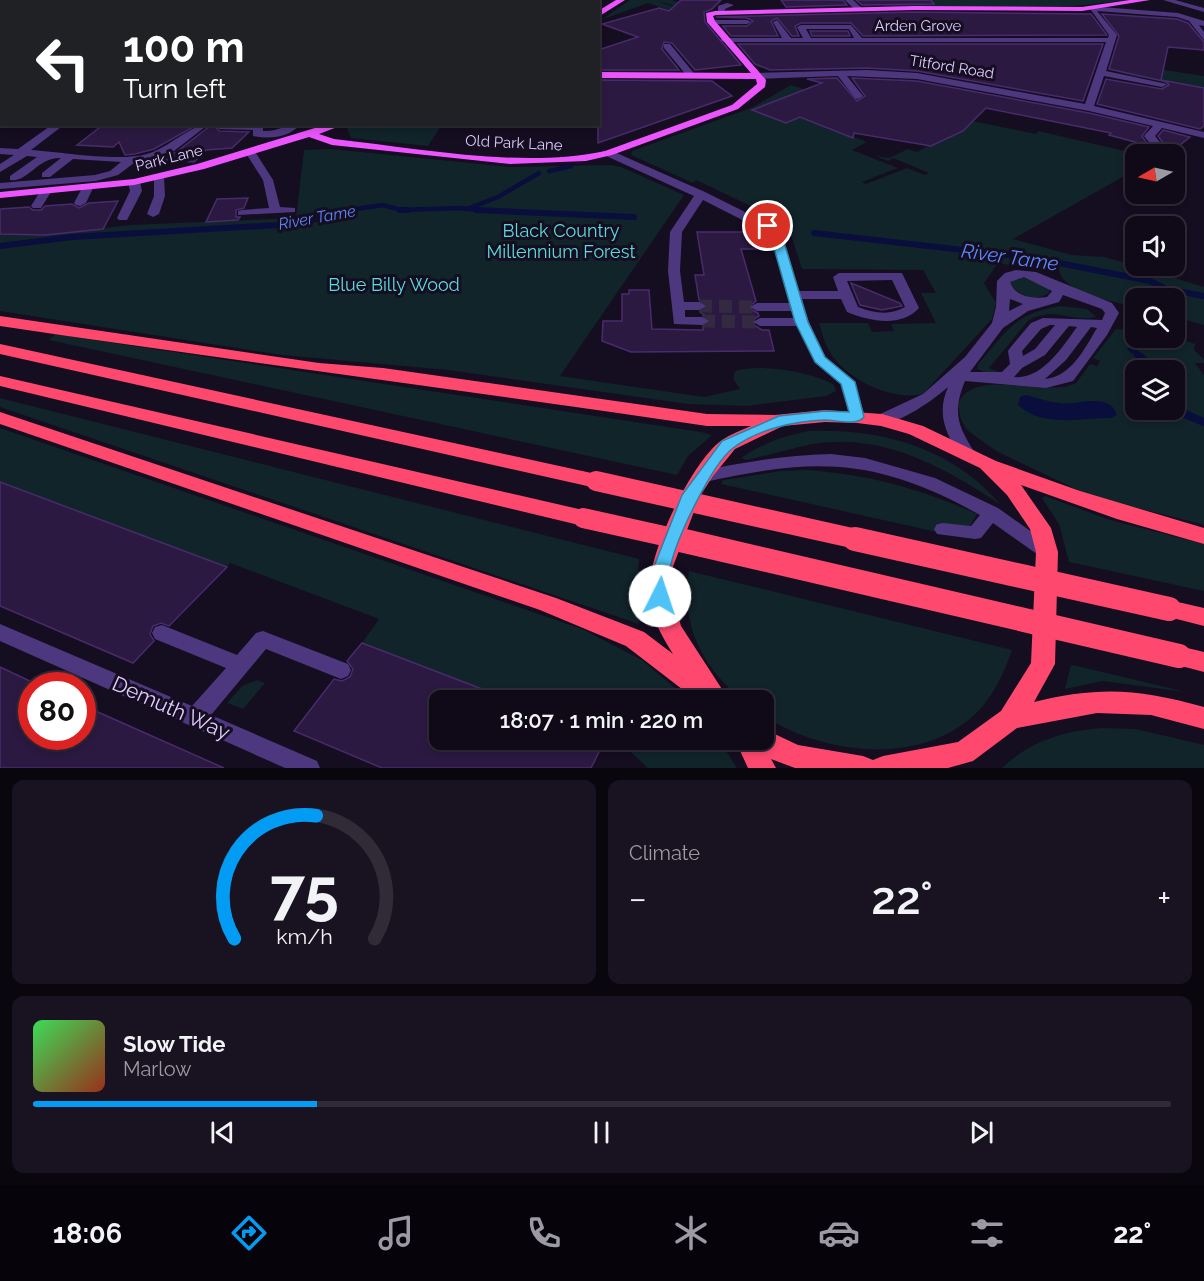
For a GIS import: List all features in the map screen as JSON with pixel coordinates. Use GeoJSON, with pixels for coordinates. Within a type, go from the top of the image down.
{"type":"FeatureCollection","features":[{"type":"Feature","properties":{"kind":"highway"},"geometry":{"type":"LineString","coordinates":[[0,321],[319,368],[383,373],[707,420],[779,420],[825,416],[882,420],[916,430],[1061,494],[1160,525],[1204,536]]}},
{"type":"Feature","properties":{"kind":"highway"},"geometry":{"type":"LineString","coordinates":[[0,349],[1204,616]]}},
{"type":"Feature","properties":{"kind":"highway"},"geometry":{"type":"LineString","coordinates":[[0,381],[583,518],[887,586],[1204,662]]}},
{"type":"Feature","properties":{"kind":"highway"},"geometry":{"type":"LineString","coordinates":[[0,418],[548,604],[635,639],[703,690]]}},
{"type":"Feature","properties":{"kind":"highway"},"geometry":{"type":"LineString","coordinates":[[709,690],[670,629],[660,596],[661,569],[690,495],[701,477],[728,445],[779,420]]}},
{"type":"Feature","properties":{"kind":"highway"},"geometry":{"type":"LineString","coordinates":[[883,768],[958,760],[1010,719],[1043,664],[1047,552],[1040,528],[1029,510],[1014,489],[987,463]]}},
{"type":"Feature","properties":{"kind":"highway"},"geometry":{"type":"LineString","coordinates":[[1010,719],[1064,705],[1095,703],[1149,703],[1204,718]]}},
{"type":"Feature","properties":{"kind":"highway"},"geometry":{"type":"LineString","coordinates":[[774,747],[810,760],[863,768]]}},
{"type":"Feature","properties":{"kind":"highway"},"geometry":{"type":"LineString","coordinates":[[753,750],[762,768]]}},
{"type":"Feature","properties":{"kind":"main road"},"geometry":{"type":"LineString","coordinates":[[600,14],[621,0]]}},
{"type":"Feature","properties":{"kind":"main road"},"geometry":{"type":"LineString","coordinates":[[757,76],[724,40],[711,22],[709,15],[721,12],[859,9],[1090,8],[1143,1]]}},
{"type":"Feature","properties":{"kind":"main road","name":"Titford Road"},"geometry":{"type":"LineString","coordinates":[[600,75],[757,76]]}},
{"type":"Feature","properties":{"kind":"main road","name":"Old Park Lane"},"geometry":{"type":"LineString","coordinates":[[310,134],[332,142],[510,161],[565,161],[608,153],[742,104],[762,85],[762,81],[757,76]]}},
{"type":"Feature","properties":{"kind":"main road","name":"Park Lane"},"geometry":{"type":"LineString","coordinates":[[0,195],[87,188],[159,177],[245,149],[334,126]]}},
{"type":"Feature","properties":{"kind":"street"},"geometry":{"type":"LineString","coordinates":[[849,0],[859,9]]}},
{"type":"Feature","properties":{"kind":"street"},"geometry":{"type":"LineString","coordinates":[[1167,0],[1204,10]]}},
{"type":"Feature","properties":{"kind":"street"},"geometry":{"type":"LineString","coordinates":[[721,12],[721,8],[730,5]]}},
{"type":"Feature","properties":{"kind":"street"},"geometry":{"type":"LineString","coordinates":[[1090,8],[1178,15],[1204,24]]}},
{"type":"Feature","properties":{"kind":"street"},"geometry":{"type":"LineString","coordinates":[[1089,108],[1113,40],[1113,35],[1090,8]]}},
{"type":"Feature","properties":{"kind":"street"},"geometry":{"type":"LineString","coordinates":[[1191,19],[1204,38]]}},
{"type":"Feature","properties":{"kind":"street"},"geometry":{"type":"LineString","coordinates":[[711,22],[747,22]]}},
{"type":"Feature","properties":{"kind":"street"},"geometry":{"type":"LineString","coordinates":[[777,22],[788,40]]}},
{"type":"Feature","properties":{"kind":"street"},"geometry":{"type":"LineString","coordinates":[[808,40],[801,27],[804,25],[861,27]]}},
{"type":"Feature","properties":{"kind":"street"},"geometry":{"type":"LineString","coordinates":[[851,27],[860,40]]}},
{"type":"Feature","properties":{"kind":"street","name":"Arden Grove"},"geometry":{"type":"LineString","coordinates":[[724,40],[1113,40]]}},
{"type":"Feature","properties":{"kind":"street"},"geometry":{"type":"LineString","coordinates":[[667,50],[690,74]]}},
{"type":"Feature","properties":{"kind":"street"},"geometry":{"type":"LineString","coordinates":[[841,74],[858,96]]}},
{"type":"Feature","properties":{"kind":"street","name":"Titford Road"},"geometry":{"type":"LineString","coordinates":[[757,76],[841,74],[916,76],[1089,108],[1204,135]]}},
{"type":"Feature","properties":{"kind":"street"},"geometry":{"type":"LineString","coordinates":[[1091,74],[1162,84]]}},
{"type":"Feature","properties":{"kind":"street"},"geometry":{"type":"LineString","coordinates":[[1156,144],[1149,136],[1161,124]]}},
{"type":"Feature","properties":{"kind":"street"},"geometry":{"type":"LineString","coordinates":[[0,169],[57,126]]}},
{"type":"Feature","properties":{"kind":"street"},"geometry":{"type":"LineString","coordinates":[[56,149],[70,156],[131,160],[147,158],[175,148],[203,126]]}},
{"type":"Feature","properties":{"kind":"street"},"geometry":{"type":"LineString","coordinates":[[186,127],[203,126]]}},
{"type":"Feature","properties":{"kind":"street"},"geometry":{"type":"LineString","coordinates":[[223,127],[256,127],[259,128],[257,134],[269,135],[280,134],[293,126]]}},
{"type":"Feature","properties":{"kind":"street"},"geometry":{"type":"LineString","coordinates":[[269,135],[245,149],[268,180],[275,211]]}},
{"type":"Feature","properties":{"kind":"street"},"geometry":{"type":"LineString","coordinates":[[14,178],[56,149]]}},
{"type":"Feature","properties":{"kind":"street"},"geometry":{"type":"LineString","coordinates":[[0,151],[56,149],[110,151]]}},
{"type":"Feature","properties":{"kind":"street"},"geometry":{"type":"LineString","coordinates":[[608,153],[695,192],[775,232],[797,308],[820,360],[848,382],[857,417]]}},
{"type":"Feature","properties":{"kind":"street"},"geometry":{"type":"LineString","coordinates":[[46,176],[70,156]]}},
{"type":"Feature","properties":{"kind":"street"},"geometry":{"type":"LineString","coordinates":[[0,186],[96,178],[114,173],[131,160]]}},
{"type":"Feature","properties":{"kind":"street"},"geometry":{"type":"LineString","coordinates":[[153,214],[160,200],[159,177]]}},
{"type":"Feature","properties":{"kind":"street"},"geometry":{"type":"LineString","coordinates":[[123,218],[136,191],[134,182]]}},
{"type":"Feature","properties":{"kind":"street"},"geometry":{"type":"LineString","coordinates":[[80,203],[87,188]]}},
{"type":"Feature","properties":{"kind":"street"},"geometry":{"type":"LineString","coordinates":[[37,206],[45,192]]}},
{"type":"Feature","properties":{"kind":"street"},"geometry":{"type":"LineString","coordinates":[[695,192],[676,232],[674,271],[678,306],[700,310]]}},
{"type":"Feature","properties":{"kind":"street"},"geometry":{"type":"LineString","coordinates":[[242,213],[291,210]]}},
{"type":"Feature","properties":{"kind":"street"},"geometry":{"type":"LineString","coordinates":[[962,377],[977,375],[1025,382],[1056,383],[1069,378],[1110,318],[1107,306],[1057,287],[1047,279],[1024,274],[1006,278],[1003,285],[1004,309],[998,325]]}},
{"type":"Feature","properties":{"kind":"street"},"geometry":{"type":"LineString","coordinates":[[897,276],[912,308],[903,316],[867,316],[852,309],[846,295],[839,277],[897,276]]}},
{"type":"Feature","properties":{"kind":"street"},"geometry":{"type":"LineString","coordinates":[[1003,285],[1017,297],[1110,318]]}},
{"type":"Feature","properties":{"kind":"street"},"geometry":{"type":"LineString","coordinates":[[882,420],[928,397],[972,357],[998,325],[1023,308],[1058,296],[1057,287]]}},
{"type":"Feature","properties":{"kind":"street"},"geometry":{"type":"LineString","coordinates":[[797,308],[758,311],[797,308],[846,295]]}},
{"type":"Feature","properties":{"kind":"street"},"geometry":{"type":"LineString","coordinates":[[1017,365],[1015,351],[1036,326],[1048,321],[1087,323],[1110,318]]}},
{"type":"Feature","properties":{"kind":"street"},"geometry":{"type":"LineString","coordinates":[[996,378],[1007,376],[1017,365],[1040,352],[1066,321]]}},
{"type":"Feature","properties":{"kind":"street"},"geometry":{"type":"LineString","coordinates":[[1025,382],[1042,376],[1087,323]]}},
{"type":"Feature","properties":{"kind":"street"},"geometry":{"type":"LineString","coordinates":[[968,453],[956,439],[948,411],[972,357]]}},
{"type":"Feature","properties":{"kind":"street"},"geometry":{"type":"LineString","coordinates":[[701,477],[795,460],[826,459],[865,463],[935,484],[992,512],[1047,552]]}},
{"type":"Feature","properties":{"kind":"street"},"geometry":{"type":"LineString","coordinates":[[943,529],[975,533],[992,512]]}},
{"type":"Feature","properties":{"kind":"street","name":"Demuth Way"},"geometry":{"type":"LineString","coordinates":[[0,632],[309,768]]}},
{"type":"Feature","properties":{"kind":"street"},"geometry":{"type":"LineString","coordinates":[[162,633],[241,664]]}},
{"type":"Feature","properties":{"kind":"street"},"geometry":{"type":"LineString","coordinates":[[195,718],[263,639],[341,670]]}},
{"type":"Feature","properties":{"kind":"green space"},"geometry":{"type":"Polygon","coordinates":[[[630,0],[672,0],[677,2],[679,7],[657,1],[674,7],[681,14],[648,3],[601,20],[630,0]]]}},
{"type":"Feature","properties":{"kind":"green space"},"geometry":{"type":"Polygon","coordinates":[[[906,0],[1130,0],[1074,6],[886,6],[883,3],[906,0]]]}},
{"type":"Feature","properties":{"kind":"green space"},"geometry":{"type":"Polygon","coordinates":[[[1118,63],[1204,76],[1204,88],[1160,89],[1166,81],[1128,66],[1126,74],[1152,78],[1143,78],[1133,76],[1115,71],[1118,63]]]}},
{"type":"Feature","properties":{"kind":"green space"},"geometry":{"type":"Polygon","coordinates":[[[791,85],[812,92],[797,93],[762,107],[799,115],[867,142],[852,150],[898,168],[862,182],[866,184],[907,168],[925,175],[929,173],[893,158],[888,161],[875,156],[889,158],[908,149],[917,152],[972,121],[1036,134],[1038,131],[1125,151],[1125,176],[1013,239],[1072,255],[1104,257],[1125,263],[1125,276],[1168,276],[1204,287],[1204,325],[1185,320],[1185,288],[1125,288],[1125,304],[1091,295],[1070,285],[1059,270],[998,263],[984,283],[996,303],[992,319],[923,394],[898,394],[872,387],[839,364],[825,343],[819,323],[868,323],[872,332],[894,331],[891,324],[936,323],[921,293],[936,293],[923,270],[802,269],[787,223],[696,180],[693,183],[631,155],[632,151],[751,108],[791,85]]]}},
{"type":"Feature","properties":{"kind":"green space"},"geometry":{"type":"Polygon","coordinates":[[[356,126],[441,126],[428,146],[351,138],[347,128],[356,126]]]}},
{"type":"Feature","properties":{"kind":"green space"},"geometry":{"type":"Polygon","coordinates":[[[331,149],[510,167],[611,165],[621,167],[684,195],[560,376],[704,397],[740,389],[733,379],[735,371],[771,368],[825,380],[834,385],[836,391],[826,396],[747,406],[688,404],[448,370],[282,355],[0,311],[0,234],[45,235],[130,225],[296,218],[304,150],[331,149]]]}},
{"type":"Feature","properties":{"kind":"green space"},"geometry":{"type":"Polygon","coordinates":[[[1021,276],[1031,277],[1049,288],[1049,293],[1038,297],[1021,294],[1009,282],[1021,276]]]}},
{"type":"Feature","properties":{"kind":"green space"},"geometry":{"type":"Polygon","coordinates":[[[1061,306],[1087,309],[1096,317],[1079,318],[1055,314],[1038,316],[1029,320],[989,368],[1001,373],[990,374],[977,369],[978,364],[1013,325],[1032,313],[1061,306]]]}},
{"type":"Feature","properties":{"kind":"green space"},"geometry":{"type":"Polygon","coordinates":[[[1116,329],[1125,330],[1125,348],[1185,348],[1185,341],[1195,344],[1194,350],[1204,359],[1204,363],[1195,363],[1204,375],[1204,525],[1088,495],[996,451],[967,430],[961,420],[958,405],[966,393],[978,387],[1011,385],[1063,387],[1076,383],[1090,364],[1097,366],[1100,361],[1093,358],[1116,329]]]}},
{"type":"Feature","properties":{"kind":"green space"},"geometry":{"type":"Polygon","coordinates":[[[55,334],[712,435],[688,456],[677,475],[49,340],[55,334]]]}},
{"type":"Feature","properties":{"kind":"green space"},"geometry":{"type":"Polygon","coordinates":[[[0,398],[639,559],[637,599],[639,624],[0,407],[0,398]]]}},
{"type":"Feature","properties":{"kind":"green space"},"geometry":{"type":"Polygon","coordinates":[[[0,428],[582,629],[642,660],[677,690],[486,690],[362,643],[379,619],[230,563],[227,567],[0,482],[0,428]]]}},
{"type":"Feature","properties":{"kind":"green space"},"geometry":{"type":"Polygon","coordinates":[[[809,431],[863,433],[914,446],[961,469],[982,485],[1001,505],[936,466],[889,448],[864,443],[813,444],[746,460],[741,458],[774,441],[809,431]]]}},
{"type":"Feature","properties":{"kind":"green space"},"geometry":{"type":"Polygon","coordinates":[[[806,470],[851,475],[894,484],[977,514],[970,526],[937,523],[937,532],[721,484],[723,480],[781,471],[806,470]]]}},
{"type":"Feature","properties":{"kind":"green space"},"geometry":{"type":"Polygon","coordinates":[[[1045,496],[1110,520],[1204,544],[1204,591],[1069,562],[1059,524],[1042,498],[1045,496]]]}},
{"type":"Feature","properties":{"kind":"green space"},"geometry":{"type":"Polygon","coordinates":[[[689,571],[1012,650],[992,694],[982,707],[960,727],[934,740],[905,747],[876,749],[846,747],[816,740],[774,722],[774,690],[732,690],[729,687],[716,674],[697,643],[691,626],[687,591],[689,571]]]}},
{"type":"Feature","properties":{"kind":"green space"},"geometry":{"type":"Polygon","coordinates":[[[1071,665],[1186,692],[1102,681],[1065,689],[1071,665]]]}},
{"type":"Feature","properties":{"kind":"green space"},"geometry":{"type":"Polygon","coordinates":[[[257,680],[265,683],[243,709],[227,703],[242,686],[257,680]]]}},
{"type":"Feature","properties":{"kind":"green space"},"geometry":{"type":"Polygon","coordinates":[[[1103,728],[1136,729],[1204,745],[1204,768],[1002,768],[1013,758],[1036,744],[1062,735],[1103,728]]]}},
{"type":"Feature","properties":{"kind":"green space"},"geometry":{"type":"Polygon","coordinates":[[[629,750],[725,750],[737,768],[648,768],[629,750]]]}},
{"type":"Feature","properties":{"kind":"shaded area"},"geometry":{"type":"Polygon","coordinates":[[[1026,395],[1060,403],[1100,401],[1107,403],[1117,415],[1111,418],[1075,420],[1039,417],[1018,405],[1020,397],[1026,395]]]}},
{"type":"Feature","properties":{"kind":"building"},"geometry":{"type":"Polygon","coordinates":[[[681,0],[721,0],[712,9],[704,12],[705,22],[741,65],[695,70],[672,43],[664,42],[662,49],[679,70],[600,70],[600,49],[638,37],[602,24],[659,8],[669,11],[681,0]]]}},
{"type":"Feature","properties":{"kind":"building"},"geometry":{"type":"Polygon","coordinates":[[[781,0],[843,0],[847,5],[786,7],[781,0]]]}},
{"type":"Feature","properties":{"kind":"building"},"geometry":{"type":"Polygon","coordinates":[[[856,0],[931,0],[934,4],[862,5],[856,0]]]}},
{"type":"Feature","properties":{"kind":"building"},"geometry":{"type":"Polygon","coordinates":[[[914,12],[1091,14],[1107,35],[863,36],[851,23],[801,23],[795,26],[799,36],[792,36],[777,18],[771,21],[778,36],[731,36],[723,26],[747,26],[753,21],[747,18],[716,17],[914,12]]]}},
{"type":"Feature","properties":{"kind":"building"},"geometry":{"type":"Polygon","coordinates":[[[1102,14],[1177,19],[1188,23],[1204,42],[1204,50],[1168,47],[1161,80],[1204,88],[1204,126],[1200,129],[1097,104],[1106,79],[1162,89],[1169,85],[1167,82],[1109,69],[1119,36],[1102,14]]]}},
{"type":"Feature","properties":{"kind":"building"},"geometry":{"type":"Polygon","coordinates":[[[810,31],[848,31],[850,36],[812,36],[810,31]]]}},
{"type":"Feature","properties":{"kind":"building"},"geometry":{"type":"Polygon","coordinates":[[[738,44],[1103,44],[1083,101],[917,71],[867,68],[770,70],[755,64],[738,44]]]}},
{"type":"Feature","properties":{"kind":"building"},"geometry":{"type":"Polygon","coordinates":[[[837,78],[857,101],[865,96],[852,78],[917,81],[1089,113],[1149,127],[1142,136],[1147,144],[1133,144],[1135,142],[1109,135],[1111,133],[986,108],[963,131],[931,146],[854,133],[853,138],[800,117],[786,123],[752,110],[822,83],[807,79],[837,78]]]}},
{"type":"Feature","properties":{"kind":"building"},"geometry":{"type":"Polygon","coordinates":[[[600,80],[712,81],[732,96],[598,143],[600,80]]]}},
{"type":"Feature","properties":{"kind":"building"},"geometry":{"type":"Polygon","coordinates":[[[101,126],[195,126],[154,149],[135,154],[125,155],[119,142],[113,147],[77,145],[101,126]]]}},
{"type":"Feature","properties":{"kind":"building"},"geometry":{"type":"Polygon","coordinates":[[[210,126],[216,127],[219,131],[249,132],[232,148],[206,150],[194,162],[154,159],[175,153],[210,126]]]}},
{"type":"Feature","properties":{"kind":"building"},"geometry":{"type":"Polygon","coordinates":[[[1163,130],[1190,137],[1181,144],[1164,144],[1158,136],[1163,130]]]}},
{"type":"Feature","properties":{"kind":"building"},"geometry":{"type":"Polygon","coordinates":[[[248,198],[244,208],[236,210],[236,217],[240,217],[238,220],[206,222],[217,199],[248,198]]]}},
{"type":"Feature","properties":{"kind":"building"},"geometry":{"type":"Polygon","coordinates":[[[118,201],[103,229],[45,235],[0,234],[0,209],[29,207],[33,210],[41,210],[45,206],[72,204],[79,208],[89,203],[118,201]]]}},
{"type":"Feature","properties":{"kind":"building"},"geometry":{"type":"Polygon","coordinates":[[[697,232],[757,232],[761,249],[741,249],[756,301],[748,308],[758,313],[759,316],[751,321],[752,324],[762,330],[769,330],[774,351],[631,352],[602,341],[603,321],[622,321],[622,294],[629,294],[629,290],[649,290],[652,329],[703,330],[703,327],[710,323],[710,319],[700,312],[708,305],[699,300],[695,275],[704,275],[697,232]]]}},
{"type":"Feature","properties":{"kind":"building"},"geometry":{"type":"Polygon","coordinates":[[[851,283],[900,303],[902,306],[882,310],[860,305],[851,283]]]}},
{"type":"Feature","properties":{"kind":"building"},"geometry":{"type":"Polygon","coordinates":[[[0,482],[227,567],[169,626],[161,623],[153,626],[150,634],[154,641],[133,663],[0,606],[0,482]]]}},
{"type":"Feature","properties":{"kind":"building"},"geometry":{"type":"Polygon","coordinates":[[[362,643],[485,690],[429,690],[429,750],[600,750],[591,768],[382,768],[294,731],[334,679],[342,681],[350,677],[353,669],[347,661],[362,643]]]}},
{"type":"Feature","properties":{"kind":"building"},"geometry":{"type":"Polygon","coordinates":[[[0,667],[18,675],[18,750],[96,750],[96,711],[224,768],[0,768],[0,667]]]}},
{"type":"Feature","properties":{"kind":"waterway"},"geometry":{"type":"LineString","coordinates":[[549,171],[571,166]]}},
{"type":"Feature","properties":{"kind":"waterway"},"geometry":{"type":"LineString","coordinates":[[468,209],[498,197],[539,173]]}},
{"type":"Feature","properties":{"kind":"waterway","name":"River Tame"},"geometry":{"type":"LineString","coordinates":[[342,211],[383,205],[401,210]]}},
{"type":"Feature","properties":{"kind":"waterway","name":"River Tame"},"geometry":{"type":"LineString","coordinates":[[401,210],[468,209]]}},
{"type":"Feature","properties":{"kind":"waterway","name":"River Tame"},"geometry":{"type":"LineString","coordinates":[[468,209],[482,210]]}},
{"type":"Feature","properties":{"kind":"waterway","name":"River Tame"},"geometry":{"type":"LineString","coordinates":[[0,246],[72,237],[295,224],[352,210]]}},
{"type":"Feature","properties":{"kind":"waterway","name":"River Tame"},"geometry":{"type":"LineString","coordinates":[[401,210],[408,210]]}},
{"type":"Feature","properties":{"kind":"waterway","name":"River Tame"},"geometry":{"type":"LineString","coordinates":[[476,210],[482,210]]}},
{"type":"Feature","properties":{"kind":"waterway","name":"River Tame"},"geometry":{"type":"LineString","coordinates":[[482,210],[634,217]]}},
{"type":"Feature","properties":{"kind":"waterway","name":"River Tame"},"geometry":{"type":"LineString","coordinates":[[482,210],[489,211]]}},
{"type":"Feature","properties":{"kind":"waterway","name":"River Tame"},"geometry":{"type":"LineString","coordinates":[[814,233],[1034,258],[1150,281],[1166,289],[1204,296]]}},
{"type":"Feature","properties":{"kind":"waterway"},"geometry":{"type":"LineString","coordinates":[[1131,349],[1141,357]]}},
{"type":"Feature","properties":{"kind":"waterway"},"geometry":{"type":"LineString","coordinates":[[1139,356],[1144,360]]}},
{"type":"Feature","properties":{"kind":"waterway"},"geometry":{"type":"LineString","coordinates":[[1185,413],[1204,422]]}},
{"type":"Feature","properties":{"kind":"tunnel"},"geometry":{"type":"LineString","coordinates":[[699,306],[757,307]]}},
{"type":"Feature","properties":{"kind":"tunnel"},"geometry":{"type":"LineString","coordinates":[[702,321],[760,322]]}},
{"type":"Feature","properties":{"kind":"route"},"geometry":{"type":"LineString","coordinates":[[660,596],[661,569],[690,495],[728,445],[779,420],[825,416],[857,417],[848,382],[820,360],[802,322],[775,232],[768,226]]}},
{"type":"Feature","properties":{"kind":"park label","name":"Black Country Millennium Forest"},"geometry":{"type":"Point","coordinates":[561,241]}},
{"type":"Feature","properties":{"kind":"park label","name":"Blue Billy Wood"},"geometry":{"type":"Point","coordinates":[394,285]}}]}
